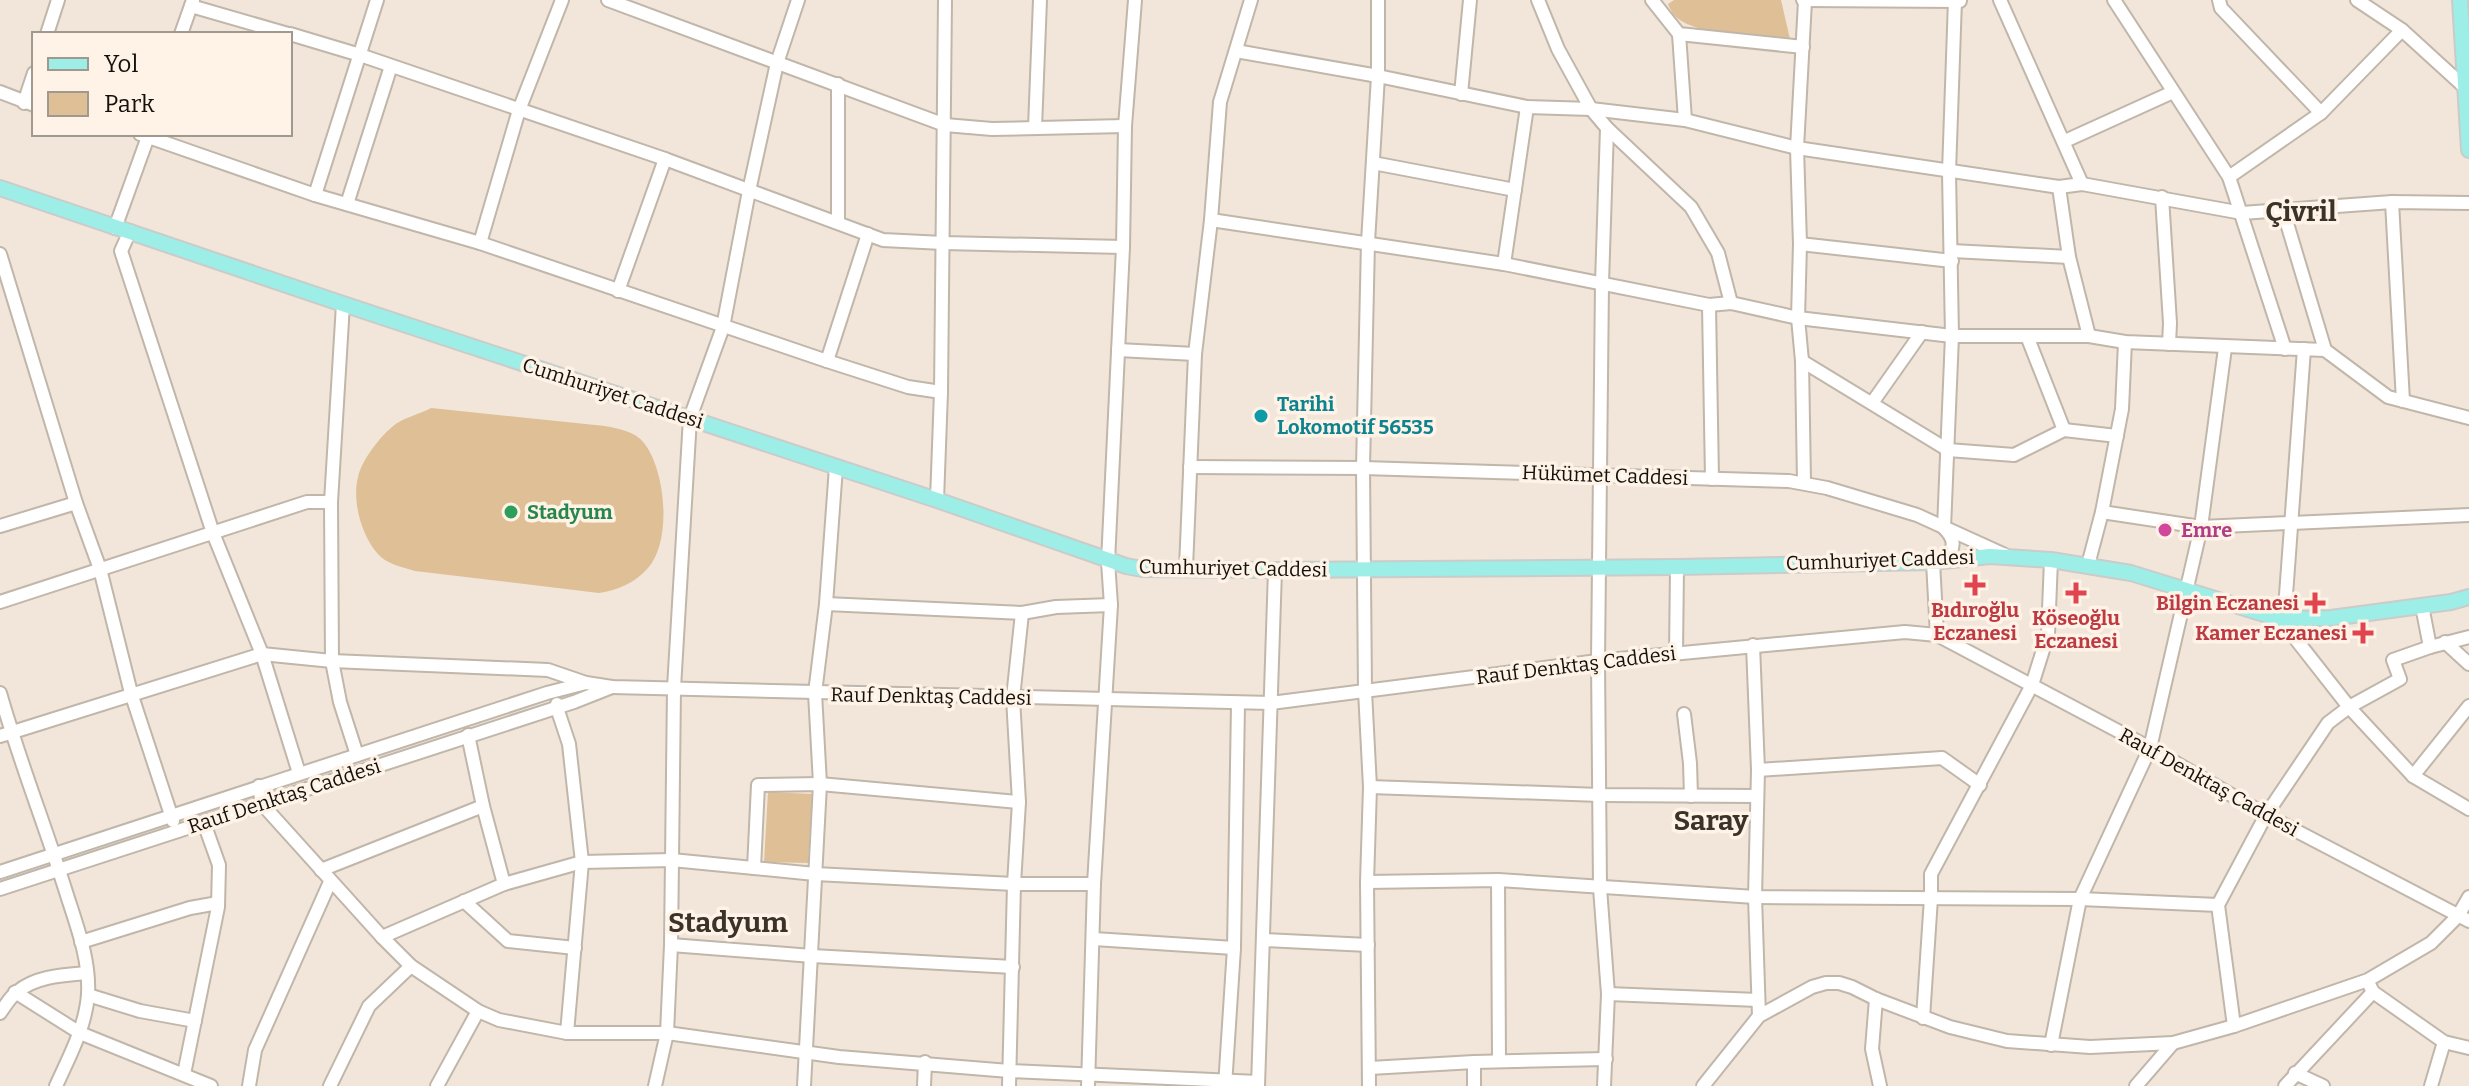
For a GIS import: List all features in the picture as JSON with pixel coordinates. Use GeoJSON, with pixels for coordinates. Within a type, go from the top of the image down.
{"type":"FeatureCollection","features":[{"type":"Feature","properties":{"kind":"main road"},"geometry":{"type":"LineString","coordinates":[[2460,0],[2465,24],[2469,150]]}},
{"type":"Feature","properties":{"kind":"main road","name":"Cumhuriyet Caddesi"},"geometry":{"type":"LineString","coordinates":[[0,188],[937,500],[1108,562],[1142,569],[1677,567],[2006,556],[2131,573],[2280,619],[2331,618],[2469,597]]}},
{"type":"Feature","properties":{"kind":"street"},"geometry":{"type":"LineString","coordinates":[[48,32],[58,0]]}},
{"type":"Feature","properties":{"kind":"street"},"geometry":{"type":"LineString","coordinates":[[315,195],[377,0]]}},
{"type":"Feature","properties":{"kind":"street"},"geometry":{"type":"LineString","coordinates":[[480,243],[519,110],[562,0]]}},
{"type":"Feature","properties":{"kind":"street"},"geometry":{"type":"LineString","coordinates":[[608,0],[945,125],[992,129],[1125,126]]}},
{"type":"Feature","properties":{"kind":"street"},"geometry":{"type":"LineString","coordinates":[[655,1086],[667,1033],[674,688],[690,418],[723,327],[777,63],[798,0]]}},
{"type":"Feature","properties":{"kind":"street"},"geometry":{"type":"LineString","coordinates":[[937,500],[945,0]]}},
{"type":"Feature","properties":{"kind":"street"},"geometry":{"type":"LineString","coordinates":[[1035,128],[1040,0]]}},
{"type":"Feature","properties":{"kind":"street"},"geometry":{"type":"LineString","coordinates":[[1089,1080],[1094,884],[1111,605],[1108,562],[1123,247],[1125,126],[1135,0]]}},
{"type":"Feature","properties":{"kind":"street"},"geometry":{"type":"LineString","coordinates":[[1186,568],[1195,354],[1211,220],[1220,102],[1251,0]]}},
{"type":"Feature","properties":{"kind":"street"},"geometry":{"type":"LineString","coordinates":[[1369,1086],[1367,882],[1370,787],[1365,691],[1363,468],[1368,242],[1378,76],[1378,0]]}},
{"type":"Feature","properties":{"kind":"street"},"geometry":{"type":"LineString","coordinates":[[1461,94],[1470,0]]}},
{"type":"Feature","properties":{"kind":"street"},"geometry":{"type":"LineString","coordinates":[[1538,0],[1558,49],[1591,109],[1691,207],[1718,253],[1731,303]]}},
{"type":"Feature","properties":{"kind":"street"},"geometry":{"type":"LineString","coordinates":[[2000,0],[2082,184]]}},
{"type":"Feature","properties":{"kind":"street"},"geometry":{"type":"LineString","coordinates":[[2114,0],[2229,177],[2285,349]]}},
{"type":"Feature","properties":{"kind":"street"},"geometry":{"type":"LineString","coordinates":[[2219,0],[2221,8],[2321,113]]}},
{"type":"Feature","properties":{"kind":"street"},"geometry":{"type":"LineString","coordinates":[[1655,1],[1679,34],[1685,120]]}},
{"type":"Feature","properties":{"kind":"street"},"geometry":{"type":"LineString","coordinates":[[1804,483],[1802,361],[1798,318],[1800,244],[1797,148],[1804,1],[1958,1],[1949,172],[1952,336],[1944,528],[1954,546],[1940,560],[1937,635]]}},
{"type":"Feature","properties":{"kind":"street"},"geometry":{"type":"LineString","coordinates":[[2365,2],[2402,30],[2467,89]]}},
{"type":"Feature","properties":{"kind":"street"},"geometry":{"type":"LineString","coordinates":[[182,32],[192,3],[283,32]]}},
{"type":"Feature","properties":{"kind":"street"},"geometry":{"type":"LineString","coordinates":[[2229,177],[2321,113],[2402,30]]}},
{"type":"Feature","properties":{"kind":"street"},"geometry":{"type":"LineString","coordinates":[[1679,34],[1803,47]]}},
{"type":"Feature","properties":{"kind":"street"},"geometry":{"type":"LineString","coordinates":[[292,35],[665,159],[883,240],[1123,247]]}},
{"type":"Feature","properties":{"kind":"street"},"geometry":{"type":"LineString","coordinates":[[1236,51],[1527,107],[1591,109],[1685,120],[1797,148],[2059,187],[2082,184],[2242,213],[2392,202],[2469,203]]}},
{"type":"Feature","properties":{"kind":"street"},"geometry":{"type":"LineString","coordinates":[[347,204],[391,66]]}},
{"type":"Feature","properties":{"kind":"street"},"geometry":{"type":"LineString","coordinates":[[838,84],[838,222]]}},
{"type":"Feature","properties":{"kind":"street"},"geometry":{"type":"LineString","coordinates":[[0,92],[29,104]]}},
{"type":"Feature","properties":{"kind":"street"},"geometry":{"type":"LineString","coordinates":[[2065,141],[2173,92]]}},
{"type":"Feature","properties":{"kind":"street"},"geometry":{"type":"LineString","coordinates":[[1504,264],[1527,107]]}},
{"type":"Feature","properties":{"kind":"street"},"geometry":{"type":"LineString","coordinates":[[1604,1086],[1608,994],[1600,888],[1598,661],[1607,128]]}},
{"type":"Feature","properties":{"kind":"street"},"geometry":{"type":"LineString","coordinates":[[146,136],[122,229],[121,251],[213,533],[262,654],[299,773]]}},
{"type":"Feature","properties":{"kind":"street"},"geometry":{"type":"LineString","coordinates":[[149,136],[315,195],[480,243],[827,361],[908,387],[941,392]]}},
{"type":"Feature","properties":{"kind":"street"},"geometry":{"type":"LineString","coordinates":[[618,291],[665,159]]}},
{"type":"Feature","properties":{"kind":"street"},"geometry":{"type":"LineString","coordinates":[[1373,163],[1515,190]]}},
{"type":"Feature","properties":{"kind":"street"},"geometry":{"type":"LineString","coordinates":[[2059,187],[2069,257],[2089,336]]}},
{"type":"Feature","properties":{"kind":"street"},"geometry":{"type":"LineString","coordinates":[[2162,197],[2169,344]]}},
{"type":"Feature","properties":{"kind":"street"},"geometry":{"type":"LineString","coordinates":[[2392,202],[2403,401]]}},
{"type":"Feature","properties":{"kind":"street"},"geometry":{"type":"LineString","coordinates":[[2283,210],[2325,350]]}},
{"type":"Feature","properties":{"kind":"street"},"geometry":{"type":"LineString","coordinates":[[1211,220],[1504,264],[1709,305],[1731,303],[1798,318],[1952,336],[2089,336],[2125,342],[2225,348],[2325,350],[2388,397],[2469,418]]}},
{"type":"Feature","properties":{"kind":"street"},"geometry":{"type":"LineString","coordinates":[[827,361],[868,234]]}},
{"type":"Feature","properties":{"kind":"street"},"geometry":{"type":"LineString","coordinates":[[1800,244],[1952,256],[2069,257]]}},
{"type":"Feature","properties":{"kind":"street"},"geometry":{"type":"LineString","coordinates":[[0,254],[76,503],[100,569],[131,693],[177,831]]}},
{"type":"Feature","properties":{"kind":"street"},"geometry":{"type":"LineString","coordinates":[[343,304],[331,502],[332,661],[340,702],[357,755]]}},
{"type":"Feature","properties":{"kind":"street"},"geometry":{"type":"LineString","coordinates":[[1709,305],[1712,479]]}},
{"type":"Feature","properties":{"kind":"street"},"geometry":{"type":"LineString","coordinates":[[1872,403],[1922,332]]}},
{"type":"Feature","properties":{"kind":"street"},"geometry":{"type":"LineString","coordinates":[[2027,336],[2064,430]]}},
{"type":"Feature","properties":{"kind":"street"},"geometry":{"type":"LineString","coordinates":[[2088,565],[2122,409],[2125,342]]}},
{"type":"Feature","properties":{"kind":"street"},"geometry":{"type":"LineString","coordinates":[[2051,1045],[2080,899],[2150,748],[2201,527],[2225,348]]}},
{"type":"Feature","properties":{"kind":"street"},"geometry":{"type":"LineString","coordinates":[[2304,349],[2286,595],[2280,619],[2349,707],[2413,776],[2469,809]]}},
{"type":"Feature","properties":{"kind":"street"},"geometry":{"type":"LineString","coordinates":[[1118,350],[1195,354]]}},
{"type":"Feature","properties":{"kind":"street"},"geometry":{"type":"LineString","coordinates":[[1802,361],[1948,450],[2014,455],[2064,430],[2117,436]]}},
{"type":"Feature","properties":{"kind":"street"},"geometry":{"type":"LineString","coordinates":[[804,1086],[820,784],[815,693],[826,604],[836,467]]}},
{"type":"Feature","properties":{"kind":"street","name":"Hükümet Caddesi"},"geometry":{"type":"LineString","coordinates":[[1190,467],[1363,468],[1804,483],[1917,515],[2006,556]]}},
{"type":"Feature","properties":{"kind":"street"},"geometry":{"type":"LineString","coordinates":[[0,602],[307,502],[331,502]]}},
{"type":"Feature","properties":{"kind":"street"},"geometry":{"type":"LineString","coordinates":[[0,526],[76,503]]}},
{"type":"Feature","properties":{"kind":"street"},"geometry":{"type":"LineString","coordinates":[[2102,512],[2201,527],[2469,515]]}},
{"type":"Feature","properties":{"kind":"street"},"geometry":{"type":"LineString","coordinates":[[1923,1018],[1931,874],[2032,685],[2048,634],[2051,560]]}},
{"type":"Feature","properties":{"kind":"street"},"geometry":{"type":"LineString","coordinates":[[1676,654],[1677,567]]}},
{"type":"Feature","properties":{"kind":"street"},"geometry":{"type":"LineString","coordinates":[[259,786],[262,804],[330,882],[411,966],[478,1011],[499,1020],[567,1033],[667,1033],[807,1053],[1089,1080],[1258,1084],[1275,570]]}},
{"type":"Feature","properties":{"kind":"street"},"geometry":{"type":"LineString","coordinates":[[826,604],[1022,613],[1056,607],[1111,605]]}},
{"type":"Feature","properties":{"kind":"street"},"geometry":{"type":"LineString","coordinates":[[2422,606],[2430,647]]}},
{"type":"Feature","properties":{"kind":"street"},"geometry":{"type":"LineString","coordinates":[[1009,1086],[1019,802],[1013,698],[1022,613]]}},
{"type":"Feature","properties":{"kind":"street","name":"Rauf Denktaş Caddesi"},"geometry":{"type":"LineString","coordinates":[[0,872],[299,773],[586,683],[612,687],[815,693],[1271,703],[1598,661],[1905,632],[1937,635],[2150,748],[2266,815],[2464,918]]}},
{"type":"Feature","properties":{"kind":"street"},"geometry":{"type":"LineString","coordinates":[[2234,1026],[2218,905],[2266,815],[2328,723],[2349,707],[2400,679],[2393,660],[2469,637]]}},
{"type":"Feature","properties":{"kind":"street"},"geometry":{"type":"LineString","coordinates":[[2445,642],[2469,664]]}},
{"type":"Feature","properties":{"kind":"street"},"geometry":{"type":"LineString","coordinates":[[1753,645],[1758,770],[1755,897],[1759,1016]]}},
{"type":"Feature","properties":{"kind":"street"},"geometry":{"type":"LineString","coordinates":[[6,734],[262,654],[332,661],[548,670],[586,683]]}},
{"type":"Feature","properties":{"kind":"street","name":"Rauf Denktaş Caddesi"},"geometry":{"type":"LineString","coordinates":[[0,889],[557,708],[612,687]]}},
{"type":"Feature","properties":{"kind":"street"},"geometry":{"type":"LineString","coordinates":[[559,690],[557,708],[569,744],[582,862],[567,1033]]}},
{"type":"Feature","properties":{"kind":"street"},"geometry":{"type":"LineString","coordinates":[[0,693],[6,734],[54,854],[81,942],[87,973],[88,995],[80,1033],[56,1086]]}},
{"type":"Feature","properties":{"kind":"street"},"geometry":{"type":"LineString","coordinates":[[1225,1083],[1234,948],[1238,704]]}},
{"type":"Feature","properties":{"kind":"street"},"geometry":{"type":"LineString","coordinates":[[2413,776],[2469,706]]}},
{"type":"Feature","properties":{"kind":"street"},"geometry":{"type":"LineString","coordinates":[[1684,714],[1691,796]]}},
{"type":"Feature","properties":{"kind":"street"},"geometry":{"type":"LineString","coordinates":[[468,735],[504,884]]}},
{"type":"Feature","properties":{"kind":"street"},"geometry":{"type":"LineString","coordinates":[[1758,770],[1942,758],[1980,785]]}},
{"type":"Feature","properties":{"kind":"street"},"geometry":{"type":"LineString","coordinates":[[754,868],[758,785],[820,784],[1019,802]]}},
{"type":"Feature","properties":{"kind":"street"},"geometry":{"type":"LineString","coordinates":[[1370,787],[1600,795],[1756,796]]}},
{"type":"Feature","properties":{"kind":"street"},"geometry":{"type":"LineString","coordinates":[[321,870],[483,806]]}},
{"type":"Feature","properties":{"kind":"street"},"geometry":{"type":"LineString","coordinates":[[184,1074],[218,903],[219,865],[204,823]]}},
{"type":"Feature","properties":{"kind":"street"},"geometry":{"type":"LineString","coordinates":[[382,937],[504,884],[582,862],[672,860],[815,874],[1014,884],[1094,884]]}},
{"type":"Feature","properties":{"kind":"street"},"geometry":{"type":"LineString","coordinates":[[1367,882],[1498,880],[1755,897],[2080,899],[2218,905]]}},
{"type":"Feature","properties":{"kind":"street"},"geometry":{"type":"LineString","coordinates":[[1498,880],[1499,1061]]}},
{"type":"Feature","properties":{"kind":"street"},"geometry":{"type":"LineString","coordinates":[[249,1086],[255,1050],[330,882]]}},
{"type":"Feature","properties":{"kind":"street"},"geometry":{"type":"LineString","coordinates":[[1703,1086],[1759,1016],[1812,987],[1826,983],[1852,987],[1923,1018],[1978,1035],[2090,1047],[2173,1043],[2234,1026],[2368,980],[2431,943],[2464,918],[2469,897]]}},
{"type":"Feature","properties":{"kind":"street"},"geometry":{"type":"LineString","coordinates":[[464,901],[508,941],[575,948]]}},
{"type":"Feature","properties":{"kind":"street"},"geometry":{"type":"LineString","coordinates":[[81,942],[190,908],[218,903]]}},
{"type":"Feature","properties":{"kind":"street"},"geometry":{"type":"LineString","coordinates":[[1094,939],[1234,948]]}},
{"type":"Feature","properties":{"kind":"street"},"geometry":{"type":"LineString","coordinates":[[1264,940],[1368,945]]}},
{"type":"Feature","properties":{"kind":"street"},"geometry":{"type":"LineString","coordinates":[[671,945],[1013,967]]}},
{"type":"Feature","properties":{"kind":"street"},"geometry":{"type":"LineString","coordinates":[[330,1086],[369,1006],[411,966]]}},
{"type":"Feature","properties":{"kind":"street"},"geometry":{"type":"LineString","coordinates":[[0,1013],[15,992],[32,983],[87,973]]}},
{"type":"Feature","properties":{"kind":"street"},"geometry":{"type":"LineString","coordinates":[[2368,980],[2373,992],[2444,1042],[2469,1048]]}},
{"type":"Feature","properties":{"kind":"street"},"geometry":{"type":"LineString","coordinates":[[15,992],[80,1033],[211,1086]]}},
{"type":"Feature","properties":{"kind":"street"},"geometry":{"type":"LineString","coordinates":[[2285,1086],[2373,992]]}},
{"type":"Feature","properties":{"kind":"street"},"geometry":{"type":"LineString","coordinates":[[1608,994],[1758,1000]]}},
{"type":"Feature","properties":{"kind":"street"},"geometry":{"type":"LineString","coordinates":[[88,995],[140,1011],[195,1021]]}},
{"type":"Feature","properties":{"kind":"street"},"geometry":{"type":"LineString","coordinates":[[1876,999],[1872,1049],[1880,1086]]}},
{"type":"Feature","properties":{"kind":"street"},"geometry":{"type":"LineString","coordinates":[[437,1086],[478,1011]]}},
{"type":"Feature","properties":{"kind":"street"},"geometry":{"type":"LineString","coordinates":[[2431,1086],[2444,1042]]}},
{"type":"Feature","properties":{"kind":"street"},"geometry":{"type":"LineString","coordinates":[[2136,1086],[2173,1043]]}},
{"type":"Feature","properties":{"kind":"street"},"geometry":{"type":"LineString","coordinates":[[1370,1068],[1606,1059]]}},
{"type":"Feature","properties":{"kind":"street"},"geometry":{"type":"LineString","coordinates":[[924,1086],[925,1062]]}},
{"type":"Feature","properties":{"kind":"street"},"geometry":{"type":"LineString","coordinates":[[1474,1062],[1474,1086]]}},
{"type":"Feature","properties":{"kind":"street"},"geometry":{"type":"LineString","coordinates":[[2295,1073],[2323,1086]]}},
{"type":"Feature","properties":{"kind":"green space"},"geometry":{"type":"Polygon","coordinates":[[[1674,0],[1781,0],[1790,39],[1728,34],[1696,27],[1674,15],[1668,4],[1674,0]]]}},
{"type":"Feature","properties":{"kind":"green space","name":"Stadyum"},"geometry":{"type":"Polygon","coordinates":[[[431,408],[605,426],[636,436],[651,455],[663,506],[661,541],[648,568],[626,585],[599,593],[415,571],[385,560],[371,545],[362,527],[356,496],[360,470],[377,443],[396,424],[431,408]]]}},
{"type":"Feature","properties":{"kind":"green space"},"geometry":{"type":"Polygon","coordinates":[[[768,792],[812,794],[808,863],[764,862],[768,792]]]}},
{"type":"Feature","properties":{"kind":"place","name":"Tarihi Lokomotif 56535"},"geometry":{"type":"Point","coordinates":[1261,416]}},
{"type":"Feature","properties":{"kind":"place","name":"Stadyum"},"geometry":{"type":"Point","coordinates":[511,512]}},
{"type":"Feature","properties":{"kind":"place","name":"Emre"},"geometry":{"type":"Point","coordinates":[2165,530]}},
{"type":"Feature","properties":{"kind":"place","name":"Bıdıroğlu Eczanesi"},"geometry":{"type":"Point","coordinates":[1975,585]}},
{"type":"Feature","properties":{"kind":"place","name":"Köseoğlu Eczanesi"},"geometry":{"type":"Point","coordinates":[2076,593]}},
{"type":"Feature","properties":{"kind":"place","name":"Bilgin Eczanesi"},"geometry":{"type":"Point","coordinates":[2315,603]}},
{"type":"Feature","properties":{"kind":"place","name":"Kamer Eczanesi"},"geometry":{"type":"Point","coordinates":[2363,633]}},
{"type":"Feature","properties":{"kind":"district","name":"Çivril"},"geometry":{"type":"Point","coordinates":[2301,211]}},
{"type":"Feature","properties":{"kind":"district","name":"Saray"},"geometry":{"type":"Point","coordinates":[1711,820]}},
{"type":"Feature","properties":{"kind":"district","name":"Stadyum"},"geometry":{"type":"Point","coordinates":[728,922]}}]}
